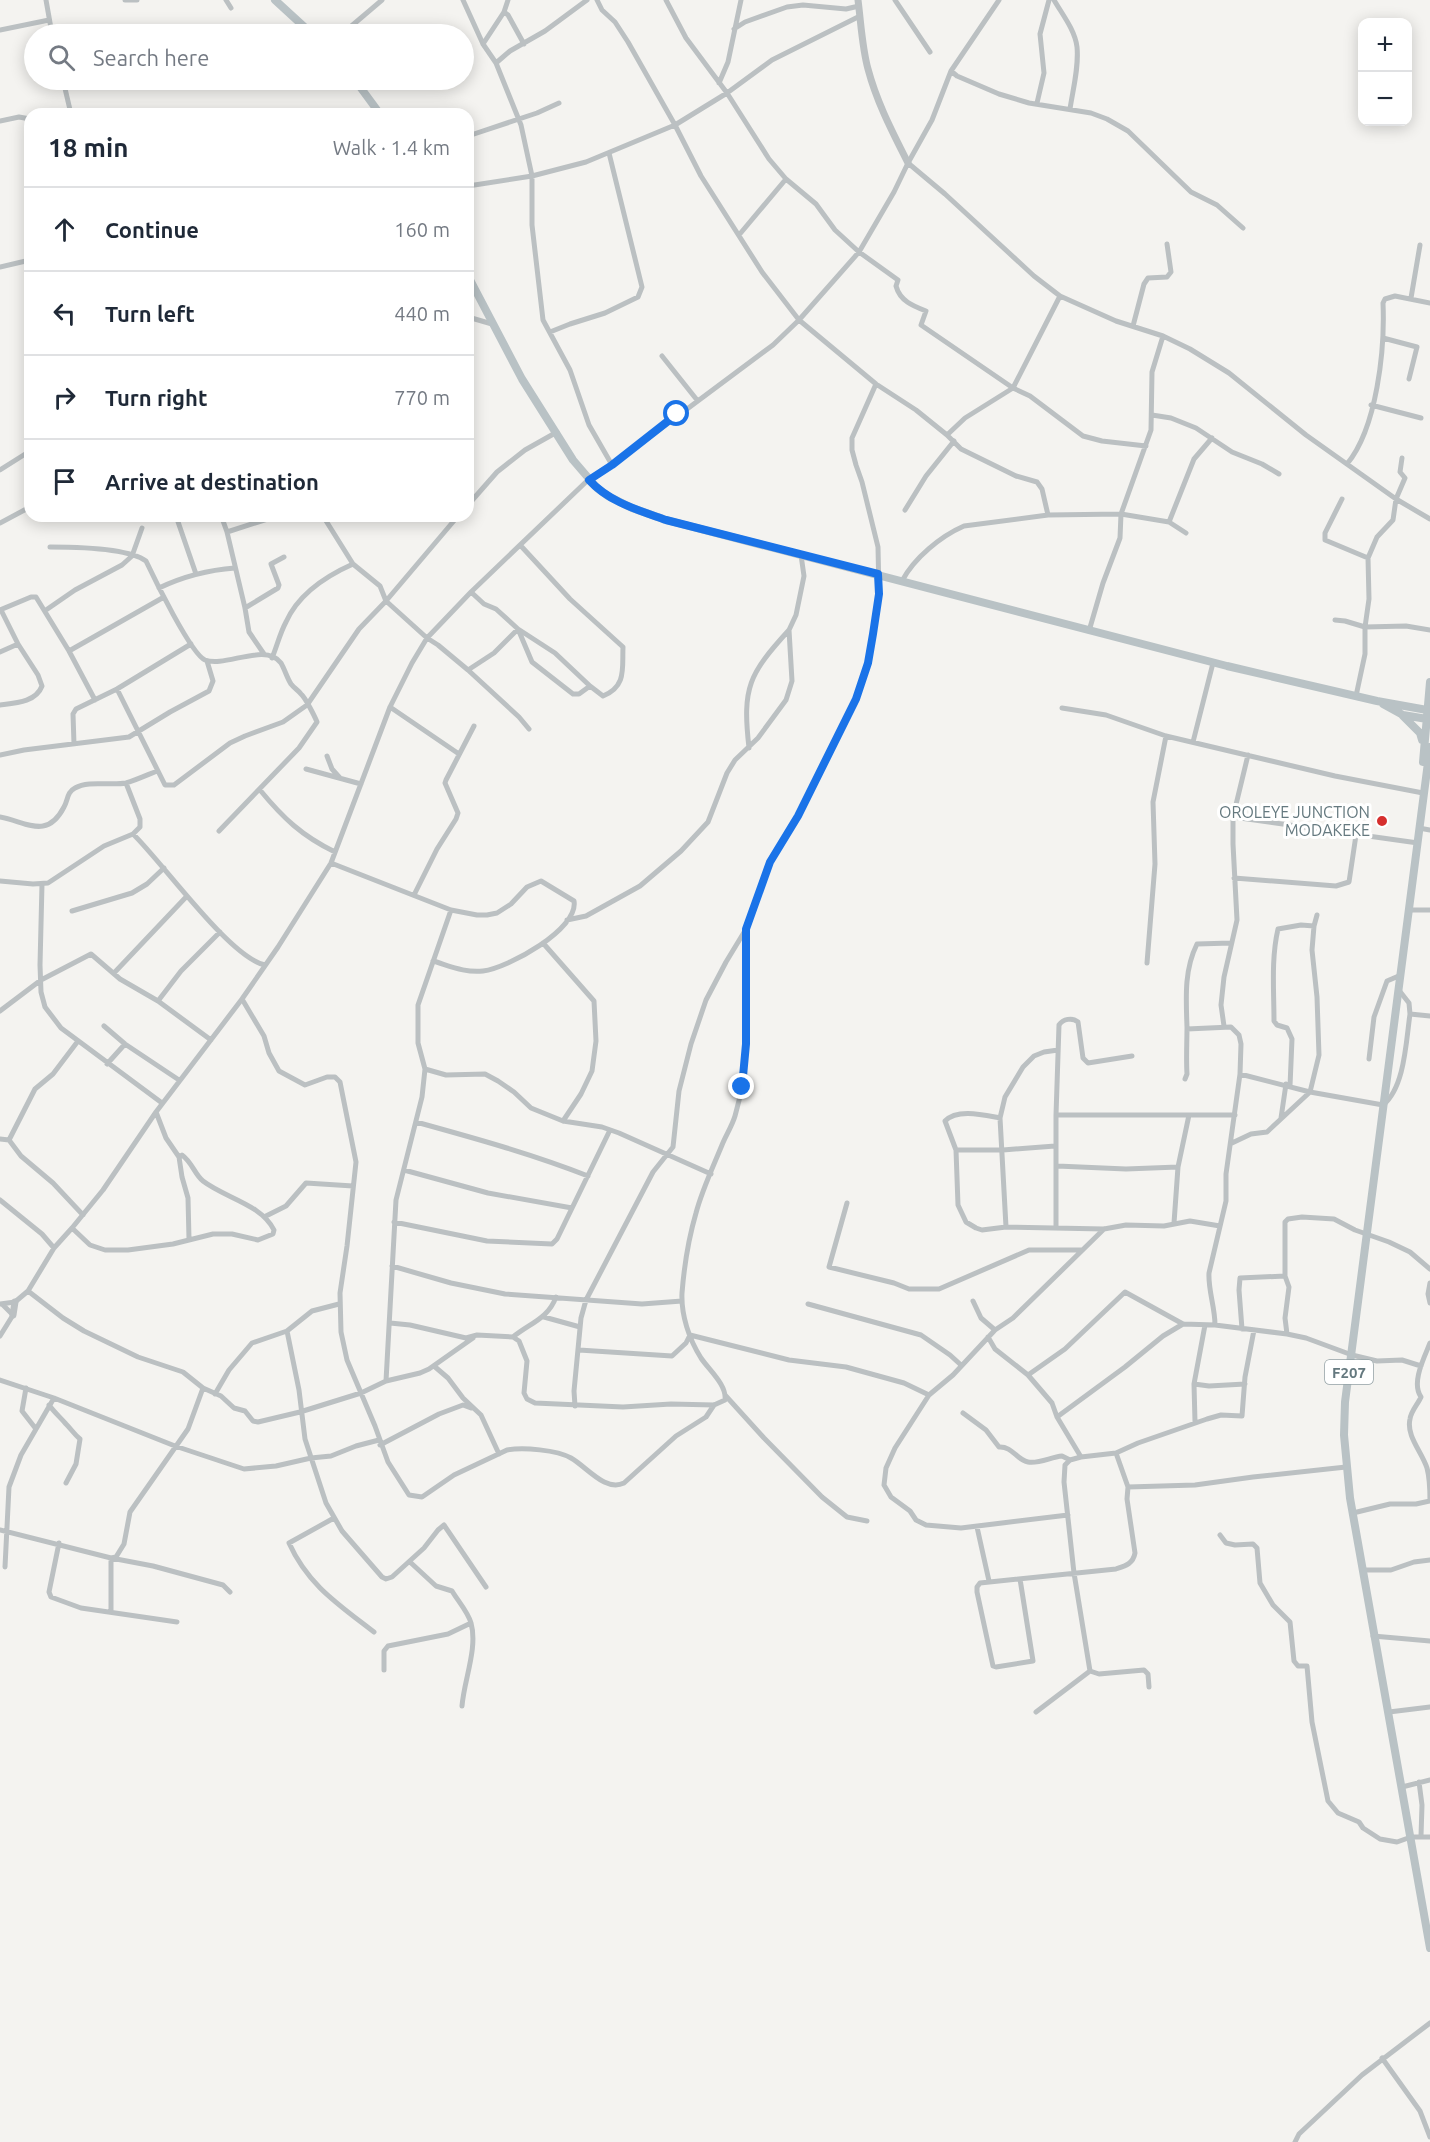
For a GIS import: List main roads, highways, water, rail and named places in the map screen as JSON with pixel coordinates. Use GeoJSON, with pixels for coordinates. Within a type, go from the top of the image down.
{"type":"FeatureCollection","features":[{"type":"Feature","properties":{"kind":"main road"},"geometry":{"type":"LineString","coordinates":[[275,0],[301,24]]}},
{"type":"Feature","properties":{"kind":"main road"},"geometry":{"type":"LineString","coordinates":[[362,90],[376,108]]}},
{"type":"Feature","properties":{"kind":"main road"},"geometry":{"type":"LineString","coordinates":[[474,287],[522,379],[573,460],[589,480],[608,496],[643,512],[666,520],[1214,663],[1377,701],[1414,707],[1428,715]]}},
{"type":"Feature","properties":{"kind":"main road"},"geometry":{"type":"LineString","coordinates":[[1414,707],[1426,696],[1430,682]]}},
{"type":"Feature","properties":{"kind":"main road","name":"F207"},"geometry":{"type":"LineString","coordinates":[[1429,1944],[1417,1881],[1416,1837],[1402,1787],[1373,1636],[1346,1467],[1344,1435],[1345,1402],[1366,1234],[1418,843],[1427,747],[1430,682]]}},
{"type":"Feature","properties":{"kind":"main road"},"geometry":{"type":"LineString","coordinates":[[1377,701],[1403,716],[1420,732],[1427,747]]}},
{"type":"Feature","properties":{"kind":"main road"},"geometry":{"type":"LineString","coordinates":[[1403,716],[1428,715]]}},
{"type":"Feature","properties":{"kind":"place","name":"OROLEYE JUNCTION MODAKEKE"},"geometry":{"type":"Point","coordinates":[1382,821]}}]}
